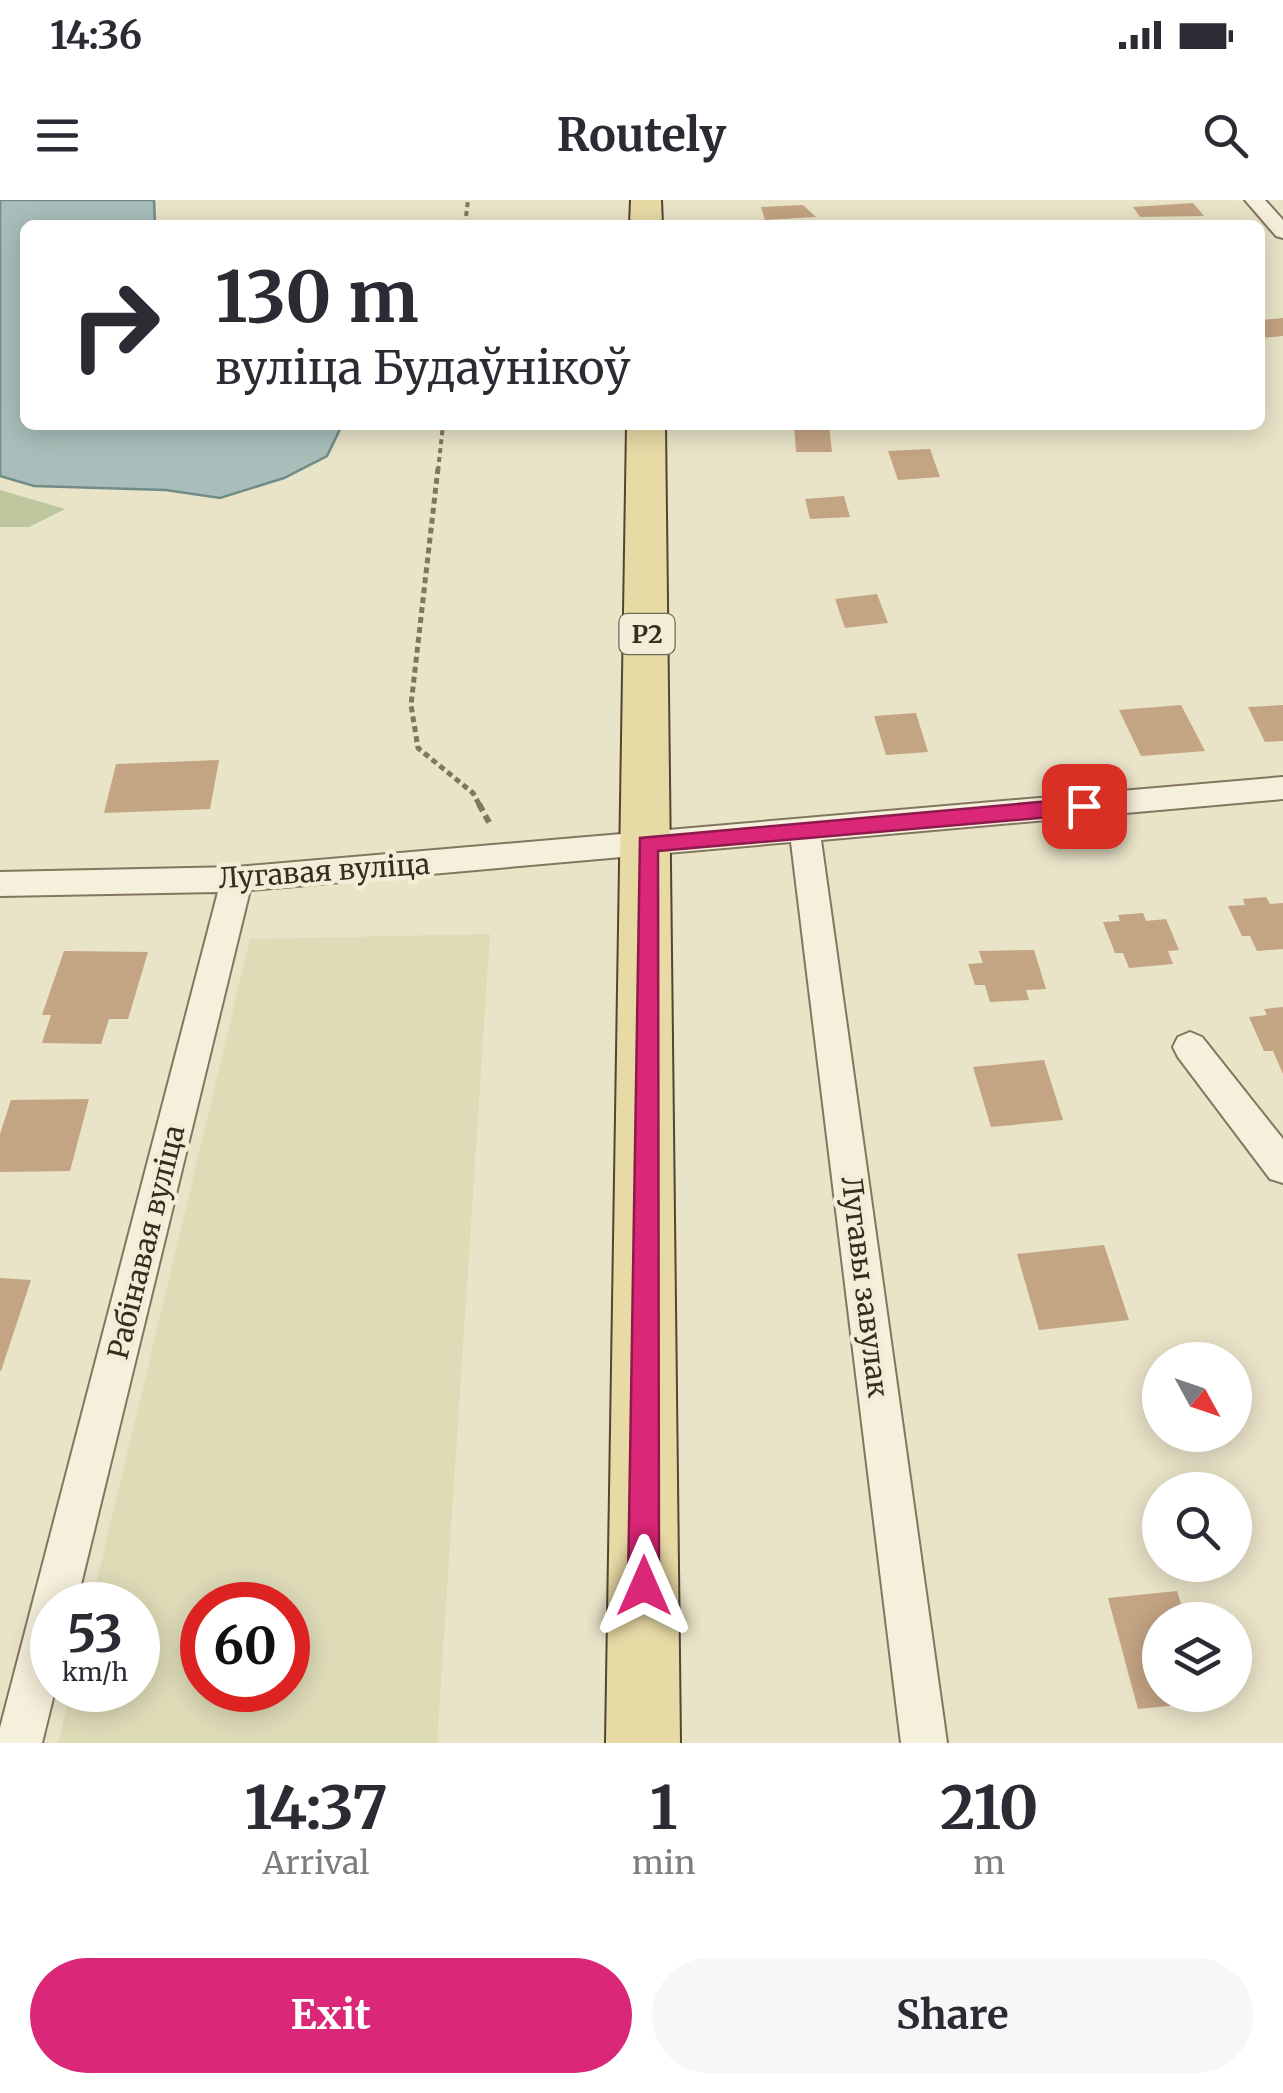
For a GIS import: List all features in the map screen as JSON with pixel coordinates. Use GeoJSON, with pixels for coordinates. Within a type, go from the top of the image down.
{"type":"FeatureCollection","features":[{"type":"Feature","properties":{"kind":"main road","name":"Р2"},"geometry":{"type":"LineString","coordinates":[[643,1743],[646,430]]}},
{"type":"Feature","properties":{"kind":"street"},"geometry":{"type":"LineString","coordinates":[[1255,200],[1279,221]]}},
{"type":"Feature","properties":{"kind":"street","name":"Лугавая вуліца"},"geometry":{"type":"LineString","coordinates":[[0,884],[237,879],[1283,788]]}},
{"type":"Feature","properties":{"kind":"street","name":"Лугавы завулак"},"geometry":{"type":"LineString","coordinates":[[805,830],[924,1743]]}},
{"type":"Feature","properties":{"kind":"street","name":"Рабінавая вуліца"},"geometry":{"type":"LineString","coordinates":[[60,1582],[237,879]]}},
{"type":"Feature","properties":{"kind":"street"},"geometry":{"type":"LineString","coordinates":[[1190,1047],[1283,1167]]}},
{"type":"Feature","properties":{"kind":"street","name":"Рабінавая вуліца"},"geometry":{"type":"LineString","coordinates":[[19,1743],[30,1699]]}},
{"type":"Feature","properties":{"kind":"path"},"geometry":{"type":"LineString","coordinates":[[442,430],[411,705],[418,748],[472,793],[507,856]]}},
{"type":"Feature","properties":{"kind":"shaded area"},"geometry":{"type":"Polygon","coordinates":[[[0,200],[154,200],[155,220],[20,220],[20,430],[340,430],[327,456],[284,478],[220,498],[166,490],[34,486],[0,476],[0,200]]]}},
{"type":"Feature","properties":{"kind":"shaded area"},"geometry":{"type":"Polygon","coordinates":[[[490,934],[437,1743],[58,1743],[66,1712],[160,1712],[160,1582],[96,1582],[250,939],[490,934]]]}},
{"type":"Feature","properties":{"kind":"green space"},"geometry":{"type":"Polygon","coordinates":[[[0,490],[65,509],[29,527],[0,527],[0,490]]]}},
{"type":"Feature","properties":{"kind":"building"},"geometry":{"type":"Polygon","coordinates":[[[1193,203],[1204,216],[1140,217],[1133,207],[1193,203]]]}},
{"type":"Feature","properties":{"kind":"building"},"geometry":{"type":"Polygon","coordinates":[[[803,205],[816,217],[765,220],[761,207],[803,205]]]}},
{"type":"Feature","properties":{"kind":"building"},"geometry":{"type":"Polygon","coordinates":[[[1283,318],[1283,336],[1265,338],[1265,320],[1283,318]]]}},
{"type":"Feature","properties":{"kind":"building"},"geometry":{"type":"Polygon","coordinates":[[[794,430],[830,430],[832,452],[796,452],[794,430]]]}},
{"type":"Feature","properties":{"kind":"building"},"geometry":{"type":"Polygon","coordinates":[[[930,449],[940,477],[898,480],[888,451],[930,449]]]}},
{"type":"Feature","properties":{"kind":"building"},"geometry":{"type":"Polygon","coordinates":[[[844,496],[850,517],[810,519],[805,499],[844,496]]]}},
{"type":"Feature","properties":{"kind":"building"},"geometry":{"type":"Polygon","coordinates":[[[877,594],[888,623],[845,628],[835,599],[877,594]]]}},
{"type":"Feature","properties":{"kind":"building"},"geometry":{"type":"Polygon","coordinates":[[[1181,705],[1205,751],[1141,756],[1119,710],[1181,705]]]}},
{"type":"Feature","properties":{"kind":"building"},"geometry":{"type":"Polygon","coordinates":[[[1283,705],[1283,741],[1265,742],[1248,707],[1283,705]]]}},
{"type":"Feature","properties":{"kind":"building"},"geometry":{"type":"Polygon","coordinates":[[[916,713],[928,752],[886,755],[874,716],[916,713]]]}},
{"type":"Feature","properties":{"kind":"building"},"geometry":{"type":"Polygon","coordinates":[[[219,760],[210,809],[104,813],[116,764],[219,760]]]}},
{"type":"Feature","properties":{"kind":"building"},"geometry":{"type":"Polygon","coordinates":[[[1266,897],[1270,904],[1283,903],[1283,949],[1257,951],[1250,936],[1242,936],[1228,906],[1245,905],[1243,899],[1266,897]]]}},
{"type":"Feature","properties":{"kind":"building"},"geometry":{"type":"Polygon","coordinates":[[[1143,913],[1146,921],[1166,919],[1179,950],[1168,951],[1173,964],[1129,968],[1123,953],[1115,953],[1103,922],[1120,921],[1118,915],[1143,913]]]}},
{"type":"Feature","properties":{"kind":"building"},"geometry":{"type":"Polygon","coordinates":[[[1034,950],[1046,989],[1026,990],[1029,1000],[990,1002],[985,985],[975,985],[968,964],[983,963],[979,951],[1034,950]]]}},
{"type":"Feature","properties":{"kind":"building"},"geometry":{"type":"Polygon","coordinates":[[[64,951],[148,952],[128,1019],[109,1019],[101,1044],[42,1043],[51,1015],[42,1015],[64,951]]]}},
{"type":"Feature","properties":{"kind":"building"},"geometry":{"type":"Polygon","coordinates":[[[1283,1007],[1283,1074],[1273,1051],[1264,1051],[1249,1017],[1267,1015],[1264,1009],[1283,1007]]]}},
{"type":"Feature","properties":{"kind":"building"},"geometry":{"type":"Polygon","coordinates":[[[1044,1060],[1063,1120],[991,1127],[973,1067],[1044,1060]]]}},
{"type":"Feature","properties":{"kind":"building"},"geometry":{"type":"Polygon","coordinates":[[[89,1099],[70,1171],[0,1172],[0,1134],[11,1100],[89,1099]]]}},
{"type":"Feature","properties":{"kind":"building"},"geometry":{"type":"Polygon","coordinates":[[[1104,1245],[1129,1320],[1039,1330],[1017,1254],[1104,1245]]]}},
{"type":"Feature","properties":{"kind":"building"},"geometry":{"type":"Polygon","coordinates":[[[0,1278],[31,1280],[1,1371],[0,1371],[0,1278]]]}},
{"type":"Feature","properties":{"kind":"building"},"geometry":{"type":"Polygon","coordinates":[[[1177,1591],[1180,1602],[1142,1602],[1142,1709],[1138,1709],[1108,1598],[1177,1591]]]}},
{"type":"Feature","properties":{"kind":"route"},"geometry":{"type":"LineString","coordinates":[[644,1586],[647,844],[1084,806]]}}]}
